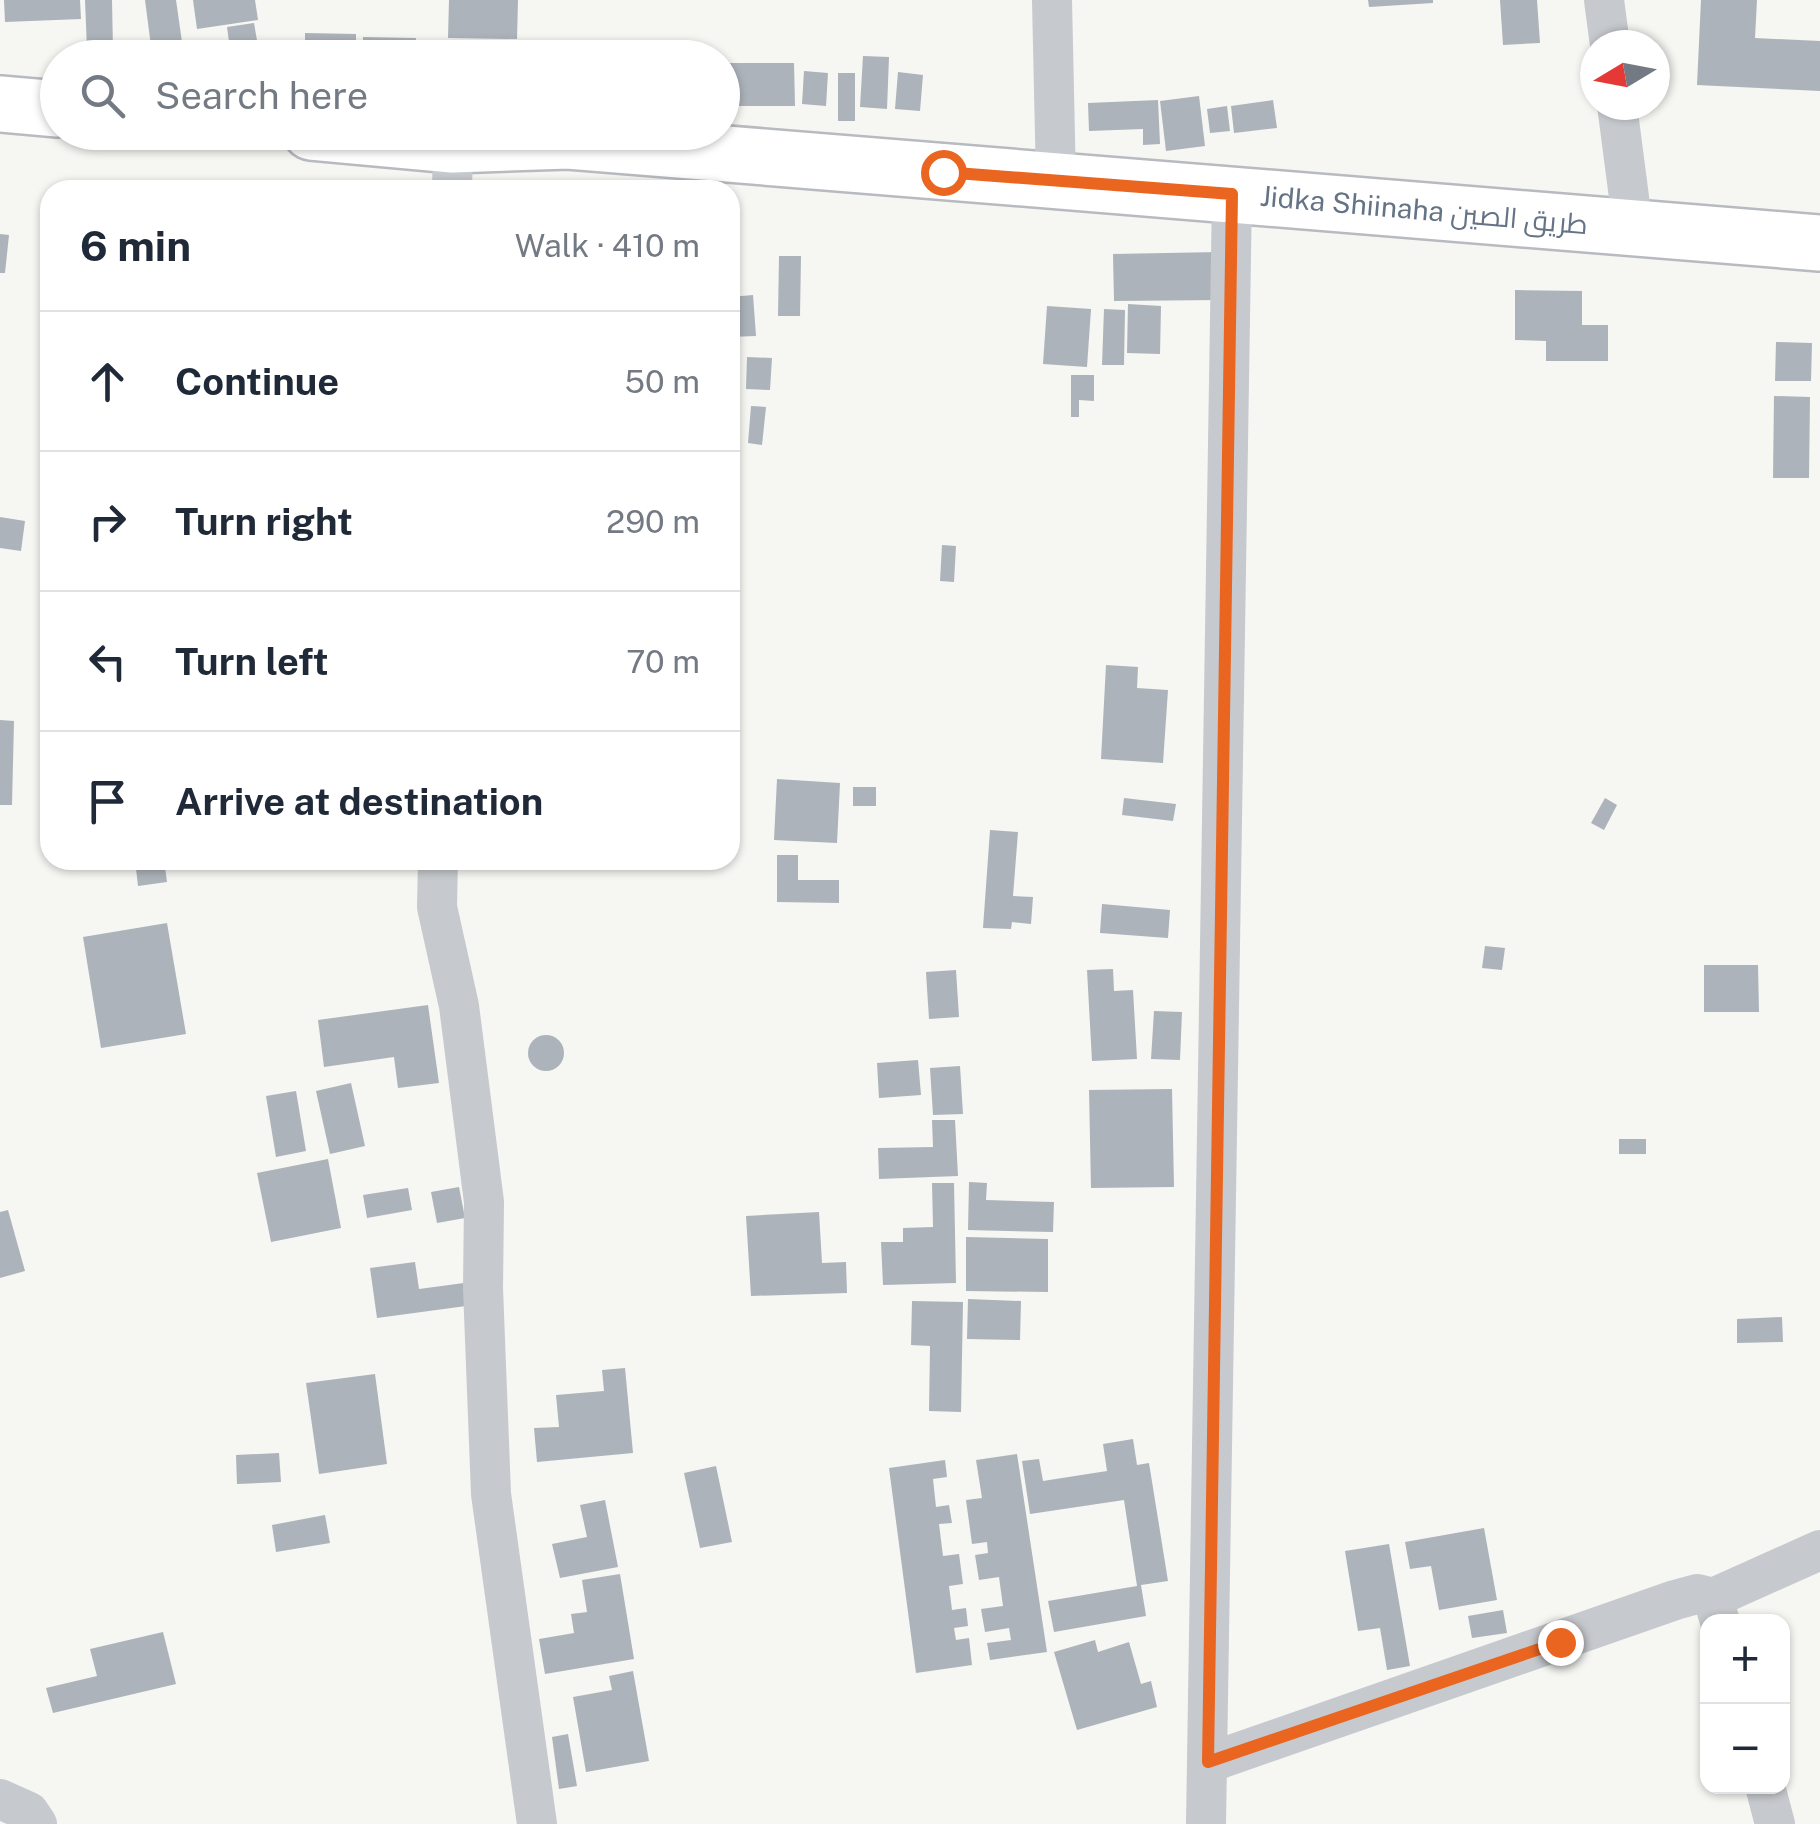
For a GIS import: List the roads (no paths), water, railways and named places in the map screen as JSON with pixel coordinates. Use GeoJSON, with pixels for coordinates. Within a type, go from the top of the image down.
{"type":"FeatureCollection","features":[{"type":"Feature","properties":{"kind":"main road"},"geometry":{"type":"LineString","coordinates":[[0,104],[40,107]]}},
{"type":"Feature","properties":{"kind":"main road","name":"Jidka Shiinaha طريق الصين"},"geometry":{"type":"LineString","coordinates":[[382,150],[453,168],[533,150]]}},
{"type":"Feature","properties":{"kind":"main road","name":"Jidka Shiinaha طريق الصين"},"geometry":{"type":"LineString","coordinates":[[666,150],[1820,243]]}},
{"type":"Feature","properties":{"kind":"street"},"geometry":{"type":"LineString","coordinates":[[1052,0],[1056,182]]}},
{"type":"Feature","properties":{"kind":"street"},"geometry":{"type":"LineString","coordinates":[[1604,0],[1608,30]]}},
{"type":"Feature","properties":{"kind":"street"},"geometry":{"type":"LineString","coordinates":[[1620,120],[1633,228]]}},
{"type":"Feature","properties":{"kind":"street"},"geometry":{"type":"LineString","coordinates":[[1206,1824],[1232,194]]}},
{"type":"Feature","properties":{"kind":"street"},"geometry":{"type":"LineString","coordinates":[[438,870],[437,907],[459,1006],[484,1202],[490,1494],[537,1824]]}},
{"type":"Feature","properties":{"kind":"street"},"geometry":{"type":"LineString","coordinates":[[1208,1762],[1675,1600],[1696,1594],[1716,1610],[1820,1550]]}},
{"type":"Feature","properties":{"kind":"street"},"geometry":{"type":"LineString","coordinates":[[1767,1794],[1774,1824]]}},
{"type":"Feature","properties":{"kind":"street"},"geometry":{"type":"LineString","coordinates":[[0,1800],[29,1812],[37,1824]]}}]}
